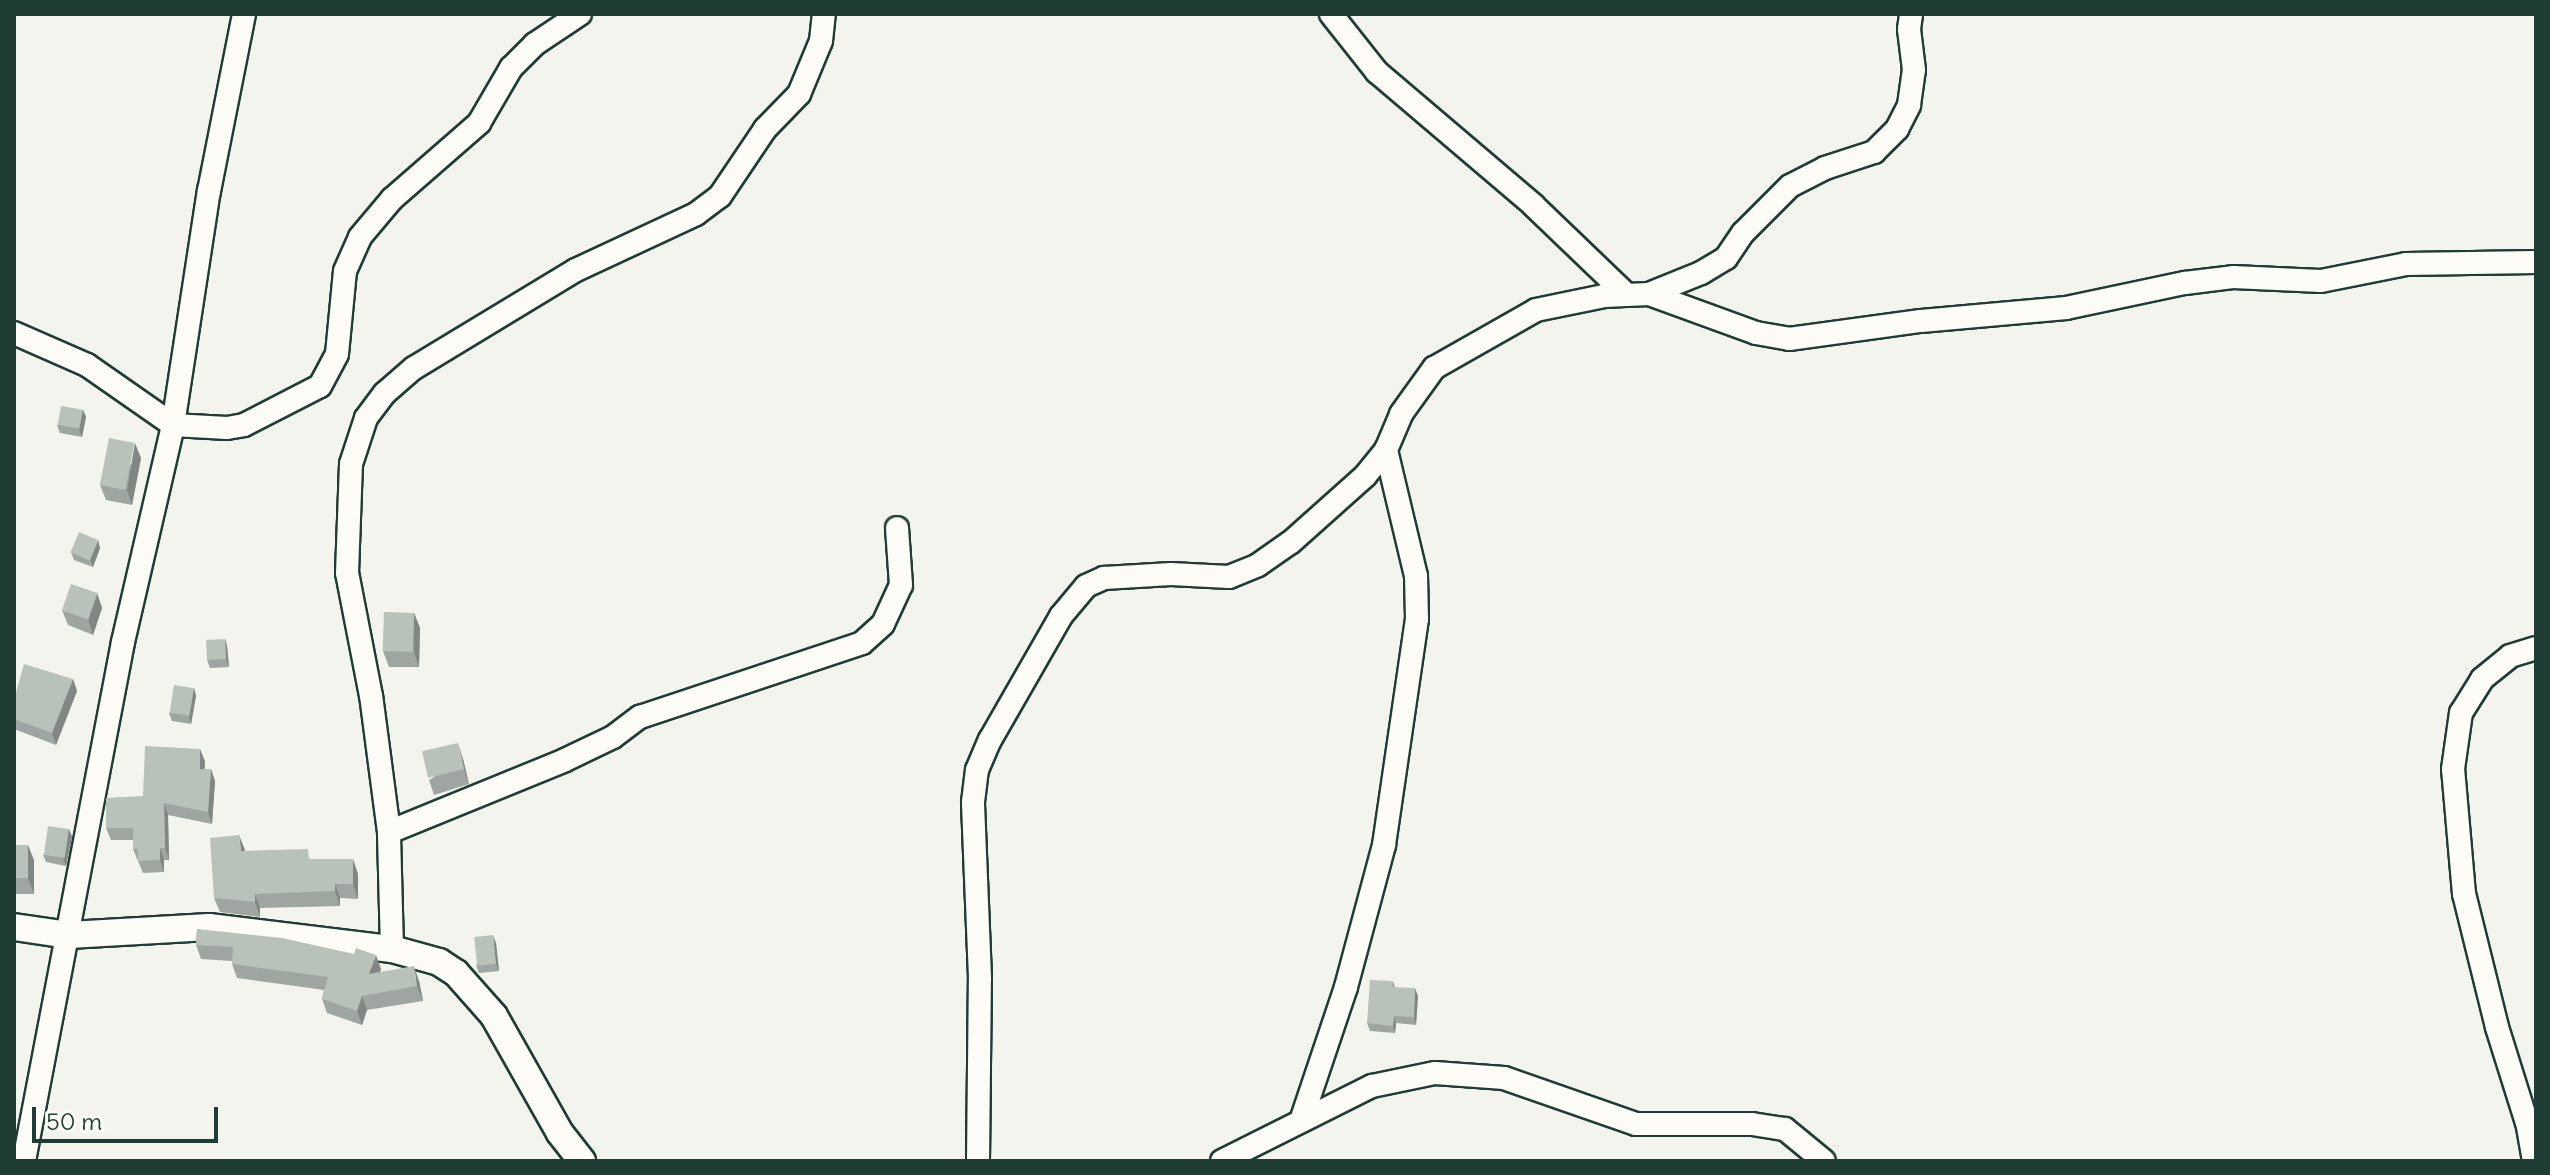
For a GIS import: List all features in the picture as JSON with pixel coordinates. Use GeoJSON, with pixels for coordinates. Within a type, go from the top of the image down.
{"type":"FeatureCollection","features":[{"type":"Feature","properties":{"kind":"street"},"geometry":{"type":"LineString","coordinates":[[22,1151],[69,935],[123,642],[173,425],[209,191],[244,14]]}},
{"type":"Feature","properties":{"kind":"street"},"geometry":{"type":"LineString","coordinates":[[14,333],[87,365],[173,425],[227,428],[244,425],[320,386],[337,354],[345,271],[360,237],[392,199],[479,123],[511,68],[535,44],[580,14]]}},
{"type":"Feature","properties":{"kind":"street"},"geometry":{"type":"LineString","coordinates":[[392,949],[389,832],[371,696],[347,573],[351,464],[366,418],[385,393],[414,368],[576,270],[696,214],[720,196],[765,129],[799,94],[819,50],[824,14]]}},
{"type":"Feature","properties":{"kind":"street"},"geometry":{"type":"LineString","coordinates":[[1331,14],[1377,72],[1638,294],[1756,333],[1789,339],[1921,321],[2066,308],[2185,283],[2233,277],[2321,281],[2406,264],[2536,262]]}},
{"type":"Feature","properties":{"kind":"street"},"geometry":{"type":"LineString","coordinates":[[978,1161],[980,978],[973,802],[977,770],[1005,712],[1061,616],[1086,586],[1104,578],[1171,574],[1229,577],[1258,565],[1290,543],[1338,500],[1386,450],[1401,414],[1434,368],[1536,310],[1638,294],[1701,273],[1726,258],[1743,233],[1790,186],[1825,168],[1874,152],[1897,129],[1909,105],[1914,70],[1909,29],[1911,14]]}},
{"type":"Feature","properties":{"kind":"street"},"geometry":{"type":"LineString","coordinates":[[1301,1121],[1346,987],[1384,845],[1417,619],[1416,576],[1386,450]]}},
{"type":"Feature","properties":{"kind":"street"},"geometry":{"type":"LineString","coordinates":[[389,832],[565,760],[613,737],[640,717],[862,643],[883,624],[901,585],[897,528]]}},
{"type":"Feature","properties":{"kind":"street"},"geometry":{"type":"LineString","coordinates":[[2534,1161],[2527,1123],[2497,1027],[2464,894],[2453,769],[2461,713],[2482,679],[2510,656],[2536,648]]}},
{"type":"Feature","properties":{"kind":"street"},"geometry":{"type":"LineString","coordinates":[[14,927],[69,935],[209,927],[392,949],[439,962],[456,973],[494,1016],[560,1133],[582,1161]]}},
{"type":"Feature","properties":{"kind":"street"},"geometry":{"type":"LineString","coordinates":[[1222,1161],[1372,1086],[1435,1073],[1504,1078],[1636,1124],[1752,1124],[1785,1129],[1824,1161]]}},
{"type":"Feature","properties":{"kind":"building"},"geometry":{"type":"Polygon","coordinates":[[[61,406],[83,410],[79,429],[58,425],[61,406]]]}},
{"type":"Feature","properties":{"kind":"building"},"geometry":{"type":"Polygon","coordinates":[[[109,438],[135,443],[125,490],[100,485],[109,438]]]}},
{"type":"Feature","properties":{"kind":"building"},"geometry":{"type":"Polygon","coordinates":[[[79,532],[98,540],[90,560],[70,552],[79,532]]]}},
{"type":"Feature","properties":{"kind":"building"},"geometry":{"type":"Polygon","coordinates":[[[71,584],[97,593],[88,620],[62,610],[71,584]]]}},
{"type":"Feature","properties":{"kind":"building"},"geometry":{"type":"Polygon","coordinates":[[[384,612],[414,613],[413,652],[383,651],[384,612]]]}},
{"type":"Feature","properties":{"kind":"building"},"geometry":{"type":"Polygon","coordinates":[[[225,639],[226,659],[207,660],[206,640],[225,639]]]}},
{"type":"Feature","properties":{"kind":"building"},"geometry":{"type":"Polygon","coordinates":[[[24,664],[73,679],[52,733],[14,719],[14,700],[24,664]]]}},
{"type":"Feature","properties":{"kind":"building"},"geometry":{"type":"Polygon","coordinates":[[[174,685],[194,688],[189,716],[170,713],[174,685]]]}},
{"type":"Feature","properties":{"kind":"building"},"geometry":{"type":"Polygon","coordinates":[[[458,743],[464,769],[428,778],[422,751],[458,743]]]}},
{"type":"Feature","properties":{"kind":"building"},"geometry":{"type":"Polygon","coordinates":[[[145,746],[200,749],[200,769],[211,769],[208,812],[164,803],[165,848],[160,848],[160,860],[138,861],[138,849],[133,849],[133,828],[106,828],[106,798],[143,796],[145,746]]]}},
{"type":"Feature","properties":{"kind":"building"},"geometry":{"type":"Polygon","coordinates":[[[48,826],[69,829],[65,858],[44,855],[48,826]]]}},
{"type":"Feature","properties":{"kind":"building"},"geometry":{"type":"Polygon","coordinates":[[[239,835],[241,851],[308,849],[309,859],[353,859],[353,884],[335,884],[335,891],[255,894],[255,902],[214,898],[210,838],[239,835]]]}},
{"type":"Feature","properties":{"kind":"building"},"geometry":{"type":"Polygon","coordinates":[[[14,845],[28,845],[28,878],[14,878],[14,845]]]}},
{"type":"Feature","properties":{"kind":"building"},"geometry":{"type":"Polygon","coordinates":[[[197,929],[282,938],[354,954],[356,948],[376,955],[369,974],[414,966],[417,986],[362,996],[357,1011],[322,999],[328,977],[232,964],[233,947],[196,945],[197,929]]]}},
{"type":"Feature","properties":{"kind":"building"},"geometry":{"type":"Polygon","coordinates":[[[493,935],[496,964],[477,966],[474,937],[493,935]]]}},
{"type":"Feature","properties":{"kind":"building"},"geometry":{"type":"Polygon","coordinates":[[[1370,980],[1393,981],[1392,987],[1415,988],[1414,1017],[1394,1016],[1393,1026],[1367,1023],[1370,980]]]}}]}
